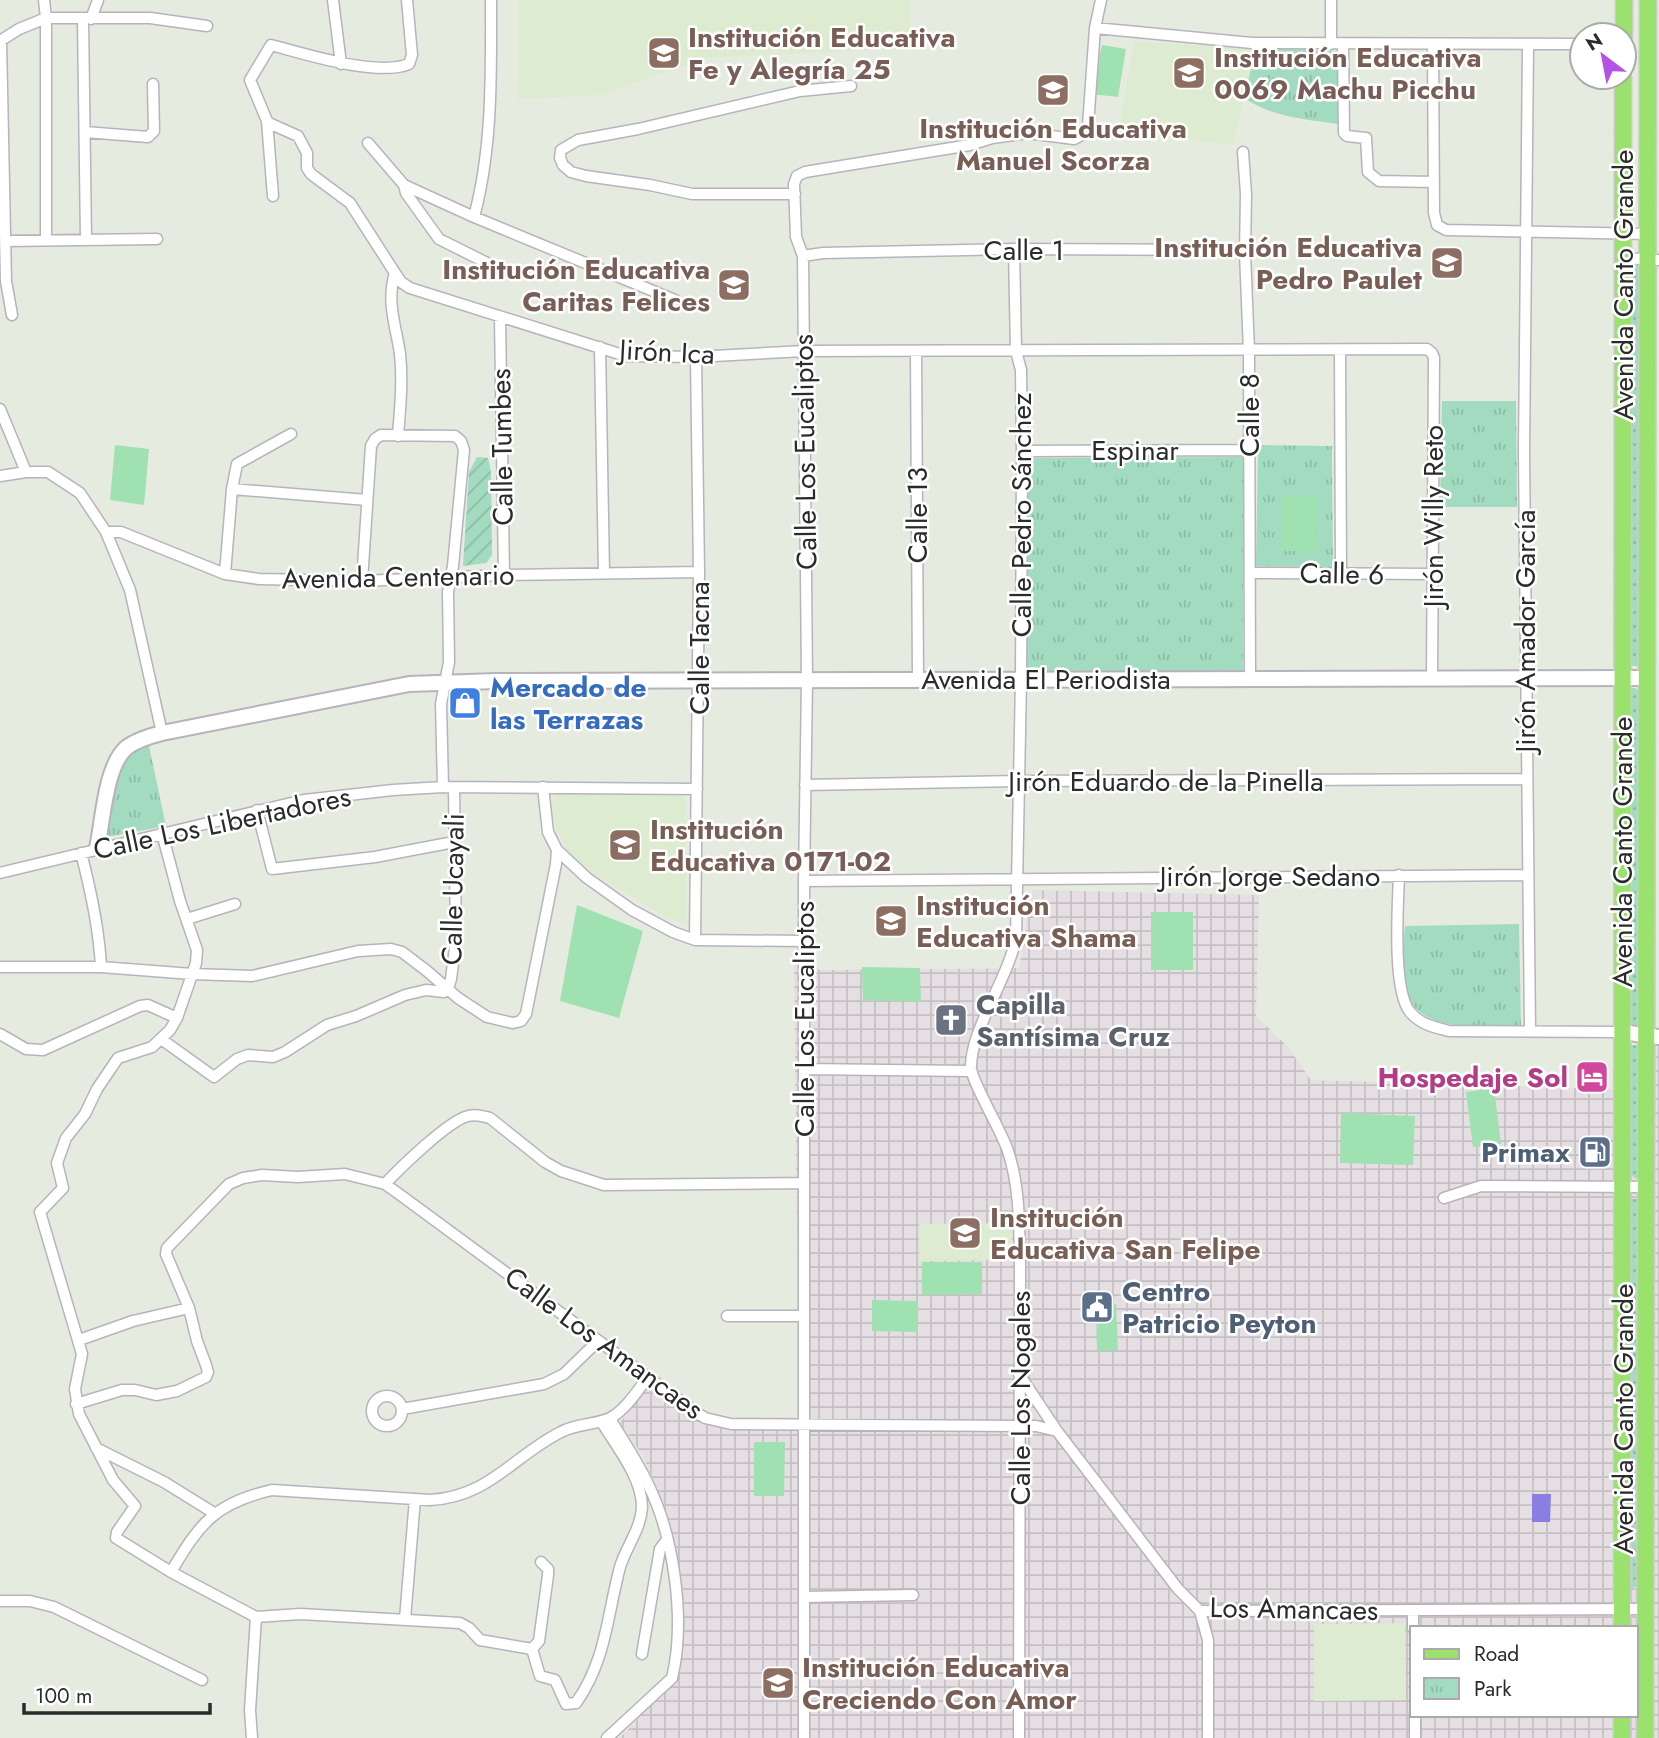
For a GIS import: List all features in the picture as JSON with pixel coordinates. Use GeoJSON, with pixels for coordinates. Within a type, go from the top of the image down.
{"type":"FeatureCollection","features":[{"type":"Feature","properties":{"kind":"main road"},"geometry":{"type":"LineString","coordinates":[[1623,21],[1624,2],[1648,1]]}},
{"type":"Feature","properties":{"kind":"main road","name":"Avenida Canto Grande"},"geometry":{"type":"LineString","coordinates":[[1645,1738],[1644,1609],[1652,1244],[1645,1187],[1652,1037],[1647,678],[1653,560],[1653,260],[1647,234],[1653,165],[1653,39],[1648,1]]}},
{"type":"Feature","properties":{"kind":"main road","name":"Avenida Canto Grande"},"geometry":{"type":"LineString","coordinates":[[1622,1626],[1623,91]]}},
{"type":"Feature","properties":{"kind":"main road"},"geometry":{"type":"LineString","coordinates":[[1622,1717],[1622,1738]]}},
{"type":"Feature","properties":{"kind":"street"},"geometry":{"type":"LineString","coordinates":[[44,0],[46,240]]}},
{"type":"Feature","properties":{"kind":"street"},"geometry":{"type":"LineString","coordinates":[[86,240],[87,19],[98,0]]}},
{"type":"Feature","properties":{"kind":"street"},"geometry":{"type":"LineString","coordinates":[[332,0],[341,64]]}},
{"type":"Feature","properties":{"kind":"street"},"geometry":{"type":"LineString","coordinates":[[273,196],[267,121],[250,80],[271,45],[341,64],[399,68],[409,64],[412,55],[407,0]]}},
{"type":"Feature","properties":{"kind":"street"},"geometry":{"type":"LineString","coordinates":[[474,217],[481,187],[491,95],[491,0]]}},
{"type":"Feature","properties":{"kind":"street"},"geometry":{"type":"LineString","coordinates":[[1101,0],[1095,28],[1252,43],[1568,44]]}},
{"type":"Feature","properties":{"kind":"street"},"geometry":{"type":"LineString","coordinates":[[1331,0],[1331,44]]}},
{"type":"Feature","properties":{"kind":"street"},"geometry":{"type":"LineString","coordinates":[[12,315],[4,247],[0,41],[19,29],[46,18],[150,18],[206,26]]}},
{"type":"Feature","properties":{"kind":"street","name":"Calle Los Eucaliptos"},"geometry":{"type":"LineString","coordinates":[[804,1738],[803,1183],[807,680],[803,256],[796,237],[794,184],[797,176],[805,173],[970,145],[992,138],[1028,133],[1074,139],[1084,134],[1088,126],[1095,28]]}},
{"type":"Feature","properties":{"kind":"street"},"geometry":{"type":"LineString","coordinates":[[1343,45],[1344,133],[1347,136],[1366,138],[1368,172],[1379,181],[1434,182]]}},
{"type":"Feature","properties":{"kind":"street"},"geometry":{"type":"LineString","coordinates":[[1433,45],[1434,213],[1437,225],[1446,230],[1647,234]]}},
{"type":"Feature","properties":{"kind":"street","name":"Jirón Amador García"},"geometry":{"type":"LineString","coordinates":[[1528,45],[1524,401],[1530,1031]]}},
{"type":"Feature","properties":{"kind":"street"},"geometry":{"type":"LineString","coordinates":[[85,132],[148,137],[154,131],[153,84]]}},
{"type":"Feature","properties":{"kind":"street"},"geometry":{"type":"LineString","coordinates":[[795,194],[692,194],[650,184],[586,176],[571,172],[563,164],[560,158],[561,149],[578,140],[638,129],[787,94],[851,86]]}},
{"type":"Feature","properties":{"kind":"street","name":"Jirón Ica"},"geometry":{"type":"LineString","coordinates":[[267,121],[298,136],[307,153],[307,168],[311,174],[350,202],[401,282],[410,288],[626,356],[696,357],[804,351],[1427,349],[1432,353]]}},
{"type":"Feature","properties":{"kind":"street"},"geometry":{"type":"LineString","coordinates":[[368,143],[404,186],[406,193],[439,239],[491,265]]}},
{"type":"Feature","properties":{"kind":"street","name":"Calle 8"},"geometry":{"type":"LineString","coordinates":[[1243,152],[1250,351],[1250,678]]}},
{"type":"Feature","properties":{"kind":"street"},"geometry":{"type":"LineString","coordinates":[[404,186],[675,300]]}},
{"type":"Feature","properties":{"kind":"street"},"geometry":{"type":"LineString","coordinates":[[4,247],[46,240],[157,239]]}},
{"type":"Feature","properties":{"kind":"street","name":"Calle 1"},"geometry":{"type":"LineString","coordinates":[[803,256],[823,253],[1014,249],[1236,250],[1245,254]]}},
{"type":"Feature","properties":{"kind":"street","name":"Calle Pedro Sánchez"},"geometry":{"type":"LineString","coordinates":[[1014,249],[1016,351],[1021,370],[1022,451],[1019,781]]}},
{"type":"Feature","properties":{"kind":"street"},"geometry":{"type":"LineString","coordinates":[[1623,258],[1653,260]]}},
{"type":"Feature","properties":{"kind":"street"},"geometry":{"type":"LineString","coordinates":[[362,581],[372,446],[375,439],[381,435],[398,436],[402,385],[390,301],[395,273]]}},
{"type":"Feature","properties":{"kind":"street","name":"Calle Tumbes"},"geometry":{"type":"LineString","coordinates":[[500,318],[504,575]]}},
{"type":"Feature","properties":{"kind":"street"},"geometry":{"type":"LineString","coordinates":[[600,347],[604,573]]}},
{"type":"Feature","properties":{"kind":"street"},"geometry":{"type":"LineString","coordinates":[[1340,350],[1340,574]]}},
{"type":"Feature","properties":{"kind":"street","name":"Calle 13"},"geometry":{"type":"LineString","coordinates":[[916,351],[918,680]]}},
{"type":"Feature","properties":{"kind":"street","name":"Jirón Willy Reto"},"geometry":{"type":"LineString","coordinates":[[1432,353],[1432,680]]}},
{"type":"Feature","properties":{"kind":"street","name":"Calle Tacna"},"geometry":{"type":"LineString","coordinates":[[695,940],[699,680],[696,357]]}},
{"type":"Feature","properties":{"kind":"street"},"geometry":{"type":"LineString","coordinates":[[0,409],[26,472]]}},
{"type":"Feature","properties":{"kind":"street"},"geometry":{"type":"LineString","coordinates":[[225,574],[232,489],[237,464],[291,434]]}},
{"type":"Feature","properties":{"kind":"street","name":"Calle Ucayali"},"geometry":{"type":"LineString","coordinates":[[398,436],[455,436],[464,450],[448,592],[449,662],[441,704],[454,842],[456,940],[452,979],[447,989]]}},
{"type":"Feature","properties":{"kind":"street","name":"Espinar"},"geometry":{"type":"LineString","coordinates":[[1022,451],[1248,450]]}},
{"type":"Feature","properties":{"kind":"street"},"geometry":{"type":"LineString","coordinates":[[0,476],[48,472],[80,493],[106,532],[130,590],[162,733]]}},
{"type":"Feature","properties":{"kind":"street"},"geometry":{"type":"LineString","coordinates":[[232,489],[367,500]]}},
{"type":"Feature","properties":{"kind":"street","name":"Avenida Centenario"},"geometry":{"type":"LineString","coordinates":[[106,532],[121,532],[225,574],[259,579],[362,581],[504,575],[699,572]]}},
{"type":"Feature","properties":{"kind":"street","name":"Calle 6"},"geometry":{"type":"LineString","coordinates":[[1250,573],[1434,574]]}},
{"type":"Feature","properties":{"kind":"street","name":"Avenida El Periodista"},"geometry":{"type":"LineString","coordinates":[[97,848],[111,774],[117,760],[137,741],[162,733],[409,684],[445,681],[1647,678]]}},
{"type":"Feature","properties":{"kind":"street","name":"Jirón Eduardo de la Pinella"},"geometry":{"type":"LineString","coordinates":[[805,785],[1019,781],[1526,779]]}},
{"type":"Feature","properties":{"kind":"street"},"geometry":{"type":"LineString","coordinates":[[804,1069],[971,1071],[979,1035],[1012,957],[1016,938],[1019,781]]}},
{"type":"Feature","properties":{"kind":"street","name":"Calle Los Libertadores"},"geometry":{"type":"LineString","coordinates":[[0,873],[304,800],[449,787],[698,789]]}},
{"type":"Feature","properties":{"kind":"street"},"geometry":{"type":"LineString","coordinates":[[543,787],[548,832],[556,850],[587,878],[632,910],[673,932],[695,940],[804,941]]}},
{"type":"Feature","properties":{"kind":"street"},"geometry":{"type":"LineString","coordinates":[[257,810],[272,869],[375,857],[454,842]]}},
{"type":"Feature","properties":{"kind":"street"},"geometry":{"type":"LineString","coordinates":[[162,833],[197,950],[192,974],[177,1018],[161,1039],[147,1050],[118,1059],[111,1066],[58,1154],[58,1173],[63,1188],[40,1212],[82,1354],[75,1389],[76,1404],[113,1479],[135,1506],[117,1532],[116,1538],[171,1572],[256,1617],[300,1614],[460,1623],[480,1640],[532,1648]]}},
{"type":"Feature","properties":{"kind":"street"},"geometry":{"type":"LineString","coordinates":[[0,967],[101,967],[252,976],[358,951],[391,949],[402,952],[487,1017],[513,1023],[521,1021],[526,1014],[555,872],[556,850]]}},
{"type":"Feature","properties":{"kind":"street"},"geometry":{"type":"LineString","coordinates":[[81,853],[100,939],[101,967]]}},
{"type":"Feature","properties":{"kind":"street"},"geometry":{"type":"LineString","coordinates":[[1399,875],[1398,938],[1401,989],[1409,1010],[1426,1026],[1449,1031],[1622,1032],[1652,1037]]}},
{"type":"Feature","properties":{"kind":"street","name":"Jirón Jorge Sedano"},"geometry":{"type":"LineString","coordinates":[[804,881],[1527,875]]}},
{"type":"Feature","properties":{"kind":"street"},"geometry":{"type":"LineString","coordinates":[[187,919],[235,904]]}},
{"type":"Feature","properties":{"kind":"street"},"geometry":{"type":"LineString","coordinates":[[161,1039],[214,1077],[237,1059],[248,1055],[273,1057],[304,1042],[327,1025],[405,995],[426,990],[444,992],[447,989]]}},
{"type":"Feature","properties":{"kind":"street"},"geometry":{"type":"LineString","coordinates":[[0,1034],[35,1051],[140,1006],[148,1005],[177,1018]]}},
{"type":"Feature","properties":{"kind":"street","name":"Calle Los Nogales"},"geometry":{"type":"LineString","coordinates":[[971,1071],[1000,1129],[1015,1175],[1019,1200],[1019,1738]]}},
{"type":"Feature","properties":{"kind":"street"},"geometry":{"type":"LineString","coordinates":[[385,1184],[454,1123],[466,1116],[479,1115],[490,1118],[545,1162],[561,1171],[604,1185],[803,1183]]}},
{"type":"Feature","properties":{"kind":"street","name":"Calle Los Amancaes"},"geometry":{"type":"LineString","coordinates":[[189,1308],[166,1254],[167,1248],[229,1184],[243,1178],[262,1175],[298,1177],[345,1174],[385,1184],[694,1411],[717,1421],[731,1424],[1036,1426],[1057,1432]]}},
{"type":"Feature","properties":{"kind":"street"},"geometry":{"type":"LineString","coordinates":[[1444,1198],[1480,1186],[1645,1187]]}},
{"type":"Feature","properties":{"kind":"street"},"geometry":{"type":"LineString","coordinates":[[76,1404],[122,1390],[156,1395],[177,1391],[206,1377],[208,1373],[189,1308],[133,1321],[79,1340]]}},
{"type":"Feature","properties":{"kind":"street"},"geometry":{"type":"LineString","coordinates":[[727,1316],[804,1316]]}},
{"type":"Feature","properties":{"kind":"street"},"geometry":{"type":"LineString","coordinates":[[402,1409],[544,1384],[564,1374],[598,1342]]}},
{"type":"Feature","properties":{"kind":"street","name":"Los Amancaes"},"geometry":{"type":"LineString","coordinates":[[1019,1374],[1057,1432],[1178,1589],[1200,1611],[1644,1609]]}},
{"type":"Feature","properties":{"kind":"street"},"geometry":{"type":"LineString","coordinates":[[171,1572],[191,1537],[214,1513],[247,1496],[272,1490],[451,1499],[494,1479],[555,1434],[569,1427],[606,1420],[618,1413],[648,1377]]}},
{"type":"Feature","properties":{"kind":"street"},"geometry":{"type":"LineString","coordinates":[[606,1420],[649,1485],[673,1566],[678,1602],[671,1678],[607,1738]]}},
{"type":"Feature","properties":{"kind":"street"},"geometry":{"type":"LineString","coordinates":[[532,1648],[540,1676],[555,1680],[566,1704],[576,1703],[600,1658],[621,1566],[642,1507],[639,1491],[606,1420]]}},
{"type":"Feature","properties":{"kind":"street"},"geometry":{"type":"LineString","coordinates":[[96,1448],[164,1482],[214,1513]]}},
{"type":"Feature","properties":{"kind":"street"},"geometry":{"type":"LineString","coordinates":[[405,1619],[415,1499]]}},
{"type":"Feature","properties":{"kind":"street"},"geometry":{"type":"LineString","coordinates":[[642,1654],[660,1549],[666,1541]]}},
{"type":"Feature","properties":{"kind":"street"},"geometry":{"type":"LineString","coordinates":[[532,1648],[539,1641],[548,1575],[548,1569],[541,1562]]}},
{"type":"Feature","properties":{"kind":"street"},"geometry":{"type":"LineString","coordinates":[[804,1597],[913,1595]]}},
{"type":"Feature","properties":{"kind":"street"},"geometry":{"type":"LineString","coordinates":[[0,1601],[30,1601],[54,1606],[202,1680]]}},
{"type":"Feature","properties":{"kind":"street"},"geometry":{"type":"LineString","coordinates":[[1413,1610],[1413,1626]]}},
{"type":"Feature","properties":{"kind":"street"},"geometry":{"type":"LineString","coordinates":[[1200,1611],[1208,1640],[1209,1738]]}},
{"type":"Feature","properties":{"kind":"street"},"geometry":{"type":"LineString","coordinates":[[252,1738],[250,1710],[256,1617]]}},
{"type":"Feature","properties":{"kind":"street"},"geometry":{"type":"LineString","coordinates":[[1415,1717],[1415,1738]]}},
{"type":"Feature","properties":{"kind":"shaded area","name":"Institución Educativa Fe y Alegría 25"},"geometry":{"type":"Polygon","coordinates":[[[519,0],[909,0],[913,48],[705,58],[599,95],[518,99],[519,0]]]}},
{"type":"Feature","properties":{"kind":"shaded area","name":"Institución Educativa 0069 Machu Picchu"},"geometry":{"type":"Polygon","coordinates":[[[1134,42],[1256,48],[1233,145],[1118,132],[1134,42]]]}},
{"type":"Feature","properties":{"kind":"shaded area","name":"Institución Educativa 0171-02"},"geometry":{"type":"Polygon","coordinates":[[[557,794],[685,796],[686,924],[669,919],[572,860],[556,830],[552,804],[557,794]]]}},
{"type":"Feature","properties":{"kind":"shaded area"},"geometry":{"type":"Polygon","coordinates":[[[1032,890],[1259,895],[1256,1016],[1288,1047],[1311,1080],[1636,1090],[1653,1042],[1659,1042],[1659,1738],[620,1738],[676,1678],[682,1602],[675,1557],[657,1488],[643,1456],[620,1423],[655,1376],[705,1411],[733,1419],[799,1419],[794,957],[820,970],[1019,968],[1032,890]]]}},
{"type":"Feature","properties":{"kind":"shaded area","name":"Institución Educativa San Felipe"},"geometry":{"type":"Polygon","coordinates":[[[1012,1223],[1012,1260],[919,1261],[919,1224],[1012,1223]]]}},
{"type":"Feature","properties":{"kind":"shaded area"},"geometry":{"type":"Polygon","coordinates":[[[1532,1494],[1551,1494],[1550,1522],[1532,1522],[1532,1494]]]}},
{"type":"Feature","properties":{"kind":"shaded area"},"geometry":{"type":"Polygon","coordinates":[[[1405,1623],[1406,1700],[1314,1701],[1314,1624],[1405,1623]]]}},
{"type":"Feature","properties":{"kind":"green space"},"geometry":{"type":"Polygon","coordinates":[[[1102,45],[1126,49],[1118,97],[1091,94],[1102,45]]]}},
{"type":"Feature","properties":{"kind":"green space"},"geometry":{"type":"Polygon","coordinates":[[[1256,48],[1340,51],[1338,124],[1277,113],[1244,98],[1256,48]]]}},
{"type":"Feature","properties":{"kind":"green space"},"geometry":{"type":"Polygon","coordinates":[[[1630,263],[1639,265],[1637,666],[1630,666],[1630,263]]]}},
{"type":"Feature","properties":{"kind":"green space"},"geometry":{"type":"Polygon","coordinates":[[[1442,401],[1516,401],[1517,507],[1440,507],[1442,401]]]}},
{"type":"Feature","properties":{"kind":"green space"},"geometry":{"type":"Polygon","coordinates":[[[115,445],[149,449],[144,505],[110,500],[115,445]]]}},
{"type":"Feature","properties":{"kind":"green space"},"geometry":{"type":"Polygon","coordinates":[[[1258,445],[1332,446],[1333,567],[1256,566],[1258,445]]]}},
{"type":"Feature","properties":{"kind":"green space"},"geometry":{"type":"Polygon","coordinates":[[[477,457],[488,458],[491,472],[492,555],[486,563],[463,566],[469,472],[477,457]]]}},
{"type":"Feature","properties":{"kind":"green space"},"geometry":{"type":"Polygon","coordinates":[[[1243,457],[1243,671],[1026,672],[1027,458],[1243,457]]]}},
{"type":"Feature","properties":{"kind":"green space"},"geometry":{"type":"Polygon","coordinates":[[[1317,495],[1316,551],[1281,551],[1282,496],[1317,495]]]}},
{"type":"Feature","properties":{"kind":"green space"},"geometry":{"type":"Polygon","coordinates":[[[1628,688],[1639,691],[1639,1031],[1627,1027],[1628,688]]]}},
{"type":"Feature","properties":{"kind":"green space"},"geometry":{"type":"Polygon","coordinates":[[[149,746],[166,826],[107,837],[113,791],[120,768],[133,752],[149,746]]]}},
{"type":"Feature","properties":{"kind":"green space"},"geometry":{"type":"Polygon","coordinates":[[[577,905],[643,931],[619,1018],[560,1001],[577,905]]]}},
{"type":"Feature","properties":{"kind":"green space"},"geometry":{"type":"Polygon","coordinates":[[[1151,912],[1193,912],[1193,970],[1151,970],[1151,912]]]}},
{"type":"Feature","properties":{"kind":"green space"},"geometry":{"type":"Polygon","coordinates":[[[1519,924],[1521,1026],[1453,1025],[1422,1014],[1411,1003],[1403,972],[1405,926],[1519,924]]]}},
{"type":"Feature","properties":{"kind":"green space"},"geometry":{"type":"Polygon","coordinates":[[[862,967],[920,968],[921,1002],[863,1000],[862,967]]]}},
{"type":"Feature","properties":{"kind":"green space"},"geometry":{"type":"Polygon","coordinates":[[[1629,1046],[1638,1047],[1637,1179],[1629,1174],[1629,1046]]]}},
{"type":"Feature","properties":{"kind":"green space"},"geometry":{"type":"Polygon","coordinates":[[[1494,1088],[1501,1144],[1473,1147],[1466,1092],[1494,1088]]]}},
{"type":"Feature","properties":{"kind":"green space"},"geometry":{"type":"Polygon","coordinates":[[[1341,1113],[1415,1116],[1413,1165],[1340,1163],[1341,1113]]]}},
{"type":"Feature","properties":{"kind":"green space"},"geometry":{"type":"Polygon","coordinates":[[[1629,1199],[1639,1201],[1638,1586],[1630,1589],[1627,1586],[1629,1199]]]}},
{"type":"Feature","properties":{"kind":"green space"},"geometry":{"type":"Polygon","coordinates":[[[922,1262],[982,1262],[982,1294],[922,1295],[922,1262]]]}},
{"type":"Feature","properties":{"kind":"green space"},"geometry":{"type":"Polygon","coordinates":[[[872,1300],[918,1301],[917,1332],[872,1331],[872,1300]]]}},
{"type":"Feature","properties":{"kind":"green space"},"geometry":{"type":"Polygon","coordinates":[[[1116,1304],[1118,1350],[1097,1351],[1096,1305],[1116,1304]]]}},
{"type":"Feature","properties":{"kind":"green space"},"geometry":{"type":"Polygon","coordinates":[[[754,1442],[785,1442],[784,1496],[754,1496],[754,1442]]]}},
{"type":"Feature","properties":{"kind":"place","name":"Institución Educativa Fe y Alegría 25"},"geometry":{"type":"Point","coordinates":[664,53]}},
{"type":"Feature","properties":{"kind":"place","name":"Institución Educativa 0069 Machu Picchu"},"geometry":{"type":"Point","coordinates":[1189,73]}},
{"type":"Feature","properties":{"kind":"place","name":"Institución Educativa Manuel Scorza"},"geometry":{"type":"Point","coordinates":[1053,90]}},
{"type":"Feature","properties":{"kind":"place","name":"Institución Educativa Pedro Paulet"},"geometry":{"type":"Point","coordinates":[1447,263]}},
{"type":"Feature","properties":{"kind":"place","name":"Institución Educativa Caritas Felices"},"geometry":{"type":"Point","coordinates":[734,285]}},
{"type":"Feature","properties":{"kind":"place","name":"Mercado de las Terrazas"},"geometry":{"type":"Point","coordinates":[465,703]}},
{"type":"Feature","properties":{"kind":"place","name":"Institución Educativa 0171-02"},"geometry":{"type":"Point","coordinates":[625,845]}},
{"type":"Feature","properties":{"kind":"place","name":"Institución Educativa Shama"},"geometry":{"type":"Point","coordinates":[891,921]}},
{"type":"Feature","properties":{"kind":"place","name":"Capilla Santísima Cruz"},"geometry":{"type":"Point","coordinates":[951,1020]}},
{"type":"Feature","properties":{"kind":"place","name":"Hospedaje Sol"},"geometry":{"type":"Point","coordinates":[1592,1077]}},
{"type":"Feature","properties":{"kind":"place","name":"Primax"},"geometry":{"type":"Point","coordinates":[1595,1152]}},
{"type":"Feature","properties":{"kind":"place","name":"Institución Educativa San Felipe"},"geometry":{"type":"Point","coordinates":[965,1233]}},
{"type":"Feature","properties":{"kind":"place","name":"Centro Patricio Peyton"},"geometry":{"type":"Point","coordinates":[1097,1307]}},
{"type":"Feature","properties":{"kind":"place","name":"Institución Educativa Creciendo Con Amor"},"geometry":{"type":"Point","coordinates":[778,1683]}}]}
